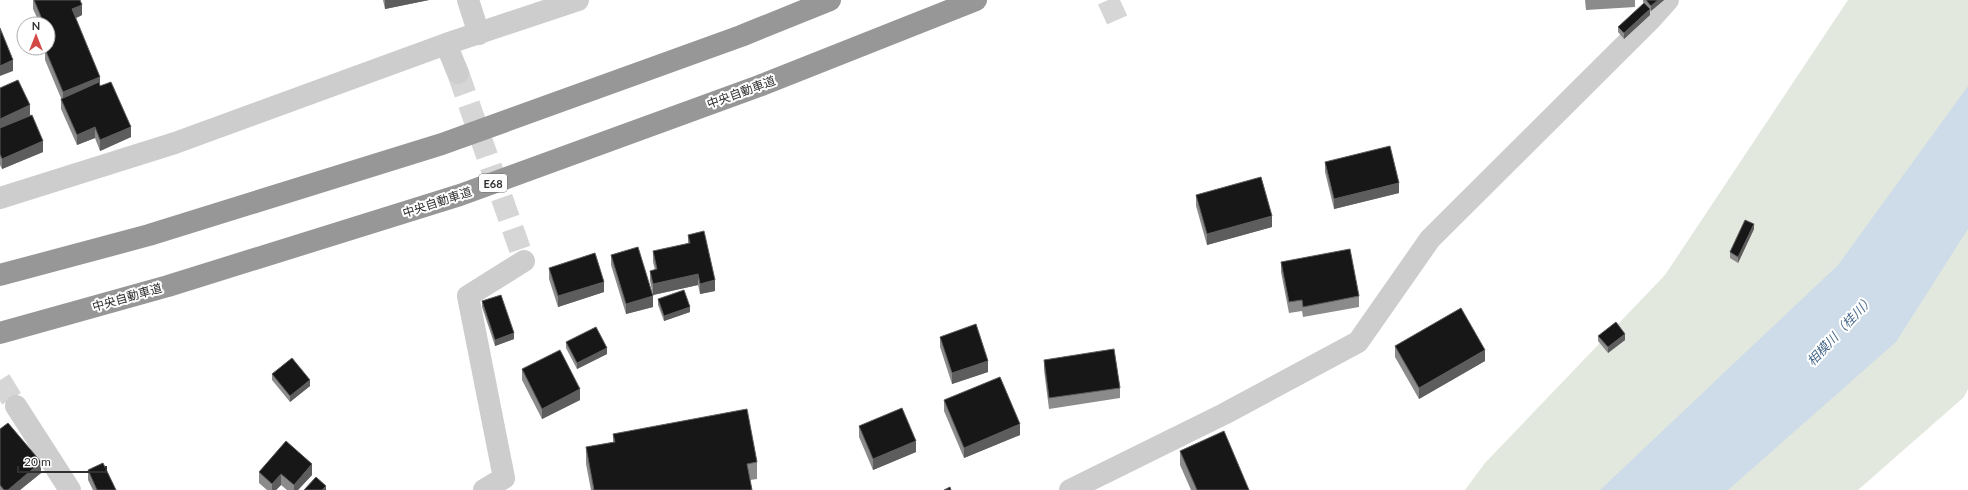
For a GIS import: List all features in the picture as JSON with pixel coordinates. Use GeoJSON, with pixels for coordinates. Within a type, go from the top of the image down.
{"type":"FeatureCollection","features":[{"type":"Feature","properties":{"kind":"highway"},"geometry":{"type":"LineString","coordinates":[[0,275],[149,235],[442,144],[741,36],[830,0]]}},
{"type":"Feature","properties":{"kind":"highway","name":"中央自動車道"},"geometry":{"type":"LineString","coordinates":[[0,334],[168,286],[460,195],[759,86],[976,0]]}},
{"type":"Feature","properties":{"kind":"street"},"geometry":{"type":"LineString","coordinates":[[468,0],[479,34]]}},
{"type":"Feature","properties":{"kind":"street"},"geometry":{"type":"LineString","coordinates":[[0,198],[175,143],[446,44],[578,0]]}},
{"type":"Feature","properties":{"kind":"street"},"geometry":{"type":"LineString","coordinates":[[1070,490],[1224,414],[1358,342],[1430,238],[1651,19],[1668,0]]}},
{"type":"Feature","properties":{"kind":"street"},"geometry":{"type":"LineString","coordinates":[[446,44],[458,73]]}},
{"type":"Feature","properties":{"kind":"street"},"geometry":{"type":"LineString","coordinates":[[484,490],[504,478],[468,296],[524,261]]}},
{"type":"Feature","properties":{"kind":"street"},"geometry":{"type":"LineString","coordinates":[[16,406],[67,488]]}},
{"type":"Feature","properties":{"kind":"shaded area"},"geometry":{"type":"Polygon","coordinates":[[[1848,0],[1968,0],[1968,389],[1964,397],[1858,490],[1465,490],[1485,463],[1665,275],[1848,0]]]}},
{"type":"Feature","properties":{"kind":"water","name":"相模川（桂川）"},"geometry":{"type":"Polygon","coordinates":[[[1968,86],[1968,229],[1896,342],[1728,490],[1600,490],[1838,265],[1968,86]]]}},
{"type":"Feature","properties":{"kind":"building"},"geometry":{"type":"Polygon","coordinates":[[[34,0],[80,0],[82,5],[72,9],[100,77],[63,92],[48,56],[56,56],[56,16],[41,16],[34,0]]]}},
{"type":"Feature","properties":{"kind":"building"},"geometry":{"type":"Polygon","coordinates":[[[1646,0],[1658,0],[1651,6],[1646,0]]]}},
{"type":"Feature","properties":{"kind":"building"},"geometry":{"type":"Polygon","coordinates":[[[1644,3],[1650,9],[1624,33],[1618,27],[1644,3]]]}},
{"type":"Feature","properties":{"kind":"building"},"geometry":{"type":"Polygon","coordinates":[[[0,28],[13,60],[0,66],[0,28]]]}},
{"type":"Feature","properties":{"kind":"building"},"geometry":{"type":"Polygon","coordinates":[[[18,80],[30,105],[0,119],[0,88],[18,80]]]}},
{"type":"Feature","properties":{"kind":"building"},"geometry":{"type":"Polygon","coordinates":[[[99,82],[100,86],[111,82],[131,127],[100,140],[95,127],[77,135],[61,99],[99,82]]]}},
{"type":"Feature","properties":{"kind":"building"},"geometry":{"type":"Polygon","coordinates":[[[32,115],[43,141],[2,159],[0,154],[0,128],[32,115]]]}},
{"type":"Feature","properties":{"kind":"building"},"geometry":{"type":"Polygon","coordinates":[[[1390,146],[1399,183],[1334,199],[1325,162],[1390,146]]]}},
{"type":"Feature","properties":{"kind":"building"},"geometry":{"type":"Polygon","coordinates":[[[1261,177],[1272,216],[1207,234],[1196,195],[1261,177]]]}},
{"type":"Feature","properties":{"kind":"building"},"geometry":{"type":"Polygon","coordinates":[[[1745,220],[1754,224],[1738,257],[1730,252],[1745,220]]]}},
{"type":"Feature","properties":{"kind":"building"},"geometry":{"type":"Polygon","coordinates":[[[704,231],[715,280],[700,284],[698,274],[653,284],[650,271],[657,269],[653,251],[690,243],[688,235],[704,231]]]}},
{"type":"Feature","properties":{"kind":"building"},"geometry":{"type":"Polygon","coordinates":[[[638,247],[653,296],[626,304],[611,255],[638,247]]]}},
{"type":"Feature","properties":{"kind":"building"},"geometry":{"type":"Polygon","coordinates":[[[1350,249],[1359,296],[1303,307],[1302,300],[1289,302],[1281,262],[1350,249]]]}},
{"type":"Feature","properties":{"kind":"building"},"geometry":{"type":"Polygon","coordinates":[[[595,253],[604,282],[558,296],[549,268],[595,253]]]}},
{"type":"Feature","properties":{"kind":"building"},"geometry":{"type":"Polygon","coordinates":[[[684,290],[690,307],[664,316],[658,299],[684,290]]]}},
{"type":"Feature","properties":{"kind":"building"},"geometry":{"type":"Polygon","coordinates":[[[501,295],[514,333],[495,340],[482,301],[501,295]]]}},
{"type":"Feature","properties":{"kind":"building"},"geometry":{"type":"Polygon","coordinates":[[[1461,308],[1485,350],[1419,388],[1395,346],[1461,308]]]}},
{"type":"Feature","properties":{"kind":"building"},"geometry":{"type":"Polygon","coordinates":[[[1616,322],[1625,334],[1608,347],[1598,336],[1616,322]]]}},
{"type":"Feature","properties":{"kind":"building"},"geometry":{"type":"Polygon","coordinates":[[[976,324],[988,361],[952,373],[940,337],[976,324]]]}},
{"type":"Feature","properties":{"kind":"building"},"geometry":{"type":"Polygon","coordinates":[[[596,327],[607,348],[577,363],[566,342],[596,327]]]}},
{"type":"Feature","properties":{"kind":"building"},"geometry":{"type":"Polygon","coordinates":[[[1114,349],[1120,388],[1049,398],[1044,360],[1114,349]]]}},
{"type":"Feature","properties":{"kind":"building"},"geometry":{"type":"Polygon","coordinates":[[[560,350],[580,389],[542,409],[522,369],[560,350]]]}},
{"type":"Feature","properties":{"kind":"building"},"geometry":{"type":"Polygon","coordinates":[[[292,358],[310,380],[290,396],[272,374],[292,358]]]}},
{"type":"Feature","properties":{"kind":"building"},"geometry":{"type":"Polygon","coordinates":[[[1000,377],[1020,424],[964,448],[944,400],[1000,377]]]}},
{"type":"Feature","properties":{"kind":"building"},"geometry":{"type":"Polygon","coordinates":[[[902,408],[916,441],[873,459],[859,426],[902,408]]]}},
{"type":"Feature","properties":{"kind":"building"},"geometry":{"type":"Polygon","coordinates":[[[747,409],[757,462],[747,464],[752,490],[594,490],[586,447],[615,442],[613,434],[747,409]]]}},
{"type":"Feature","properties":{"kind":"building"},"geometry":{"type":"Polygon","coordinates":[[[8,423],[41,462],[8,490],[4,490],[0,485],[0,429],[8,423]]]}},
{"type":"Feature","properties":{"kind":"building"},"geometry":{"type":"Polygon","coordinates":[[[1224,431],[1249,490],[1197,490],[1180,451],[1224,431]]]}},
{"type":"Feature","properties":{"kind":"building"},"geometry":{"type":"Polygon","coordinates":[[[286,441],[312,464],[294,485],[281,474],[272,484],[259,472],[286,441]]]}},
{"type":"Feature","properties":{"kind":"building"},"geometry":{"type":"Polygon","coordinates":[[[103,463],[116,490],[97,490],[88,470],[103,463]]]}},
{"type":"Feature","properties":{"kind":"building"},"geometry":{"type":"Polygon","coordinates":[[[316,477],[326,486],[322,490],[304,490],[316,477]]]}},
{"type":"Feature","properties":{"kind":"building"},"geometry":{"type":"Polygon","coordinates":[[[950,487],[951,490],[944,490],[950,487]]]}},
{"type":"Feature","properties":{"kind":"tunnel"},"geometry":{"type":"LineString","coordinates":[[1108,0],[1119,24]]}},
{"type":"Feature","properties":{"kind":"tunnel"},"geometry":{"type":"LineString","coordinates":[[458,73],[524,261]]}},
{"type":"Feature","properties":{"kind":"tunnel"},"geometry":{"type":"LineString","coordinates":[[0,380],[16,406]]}}]}
